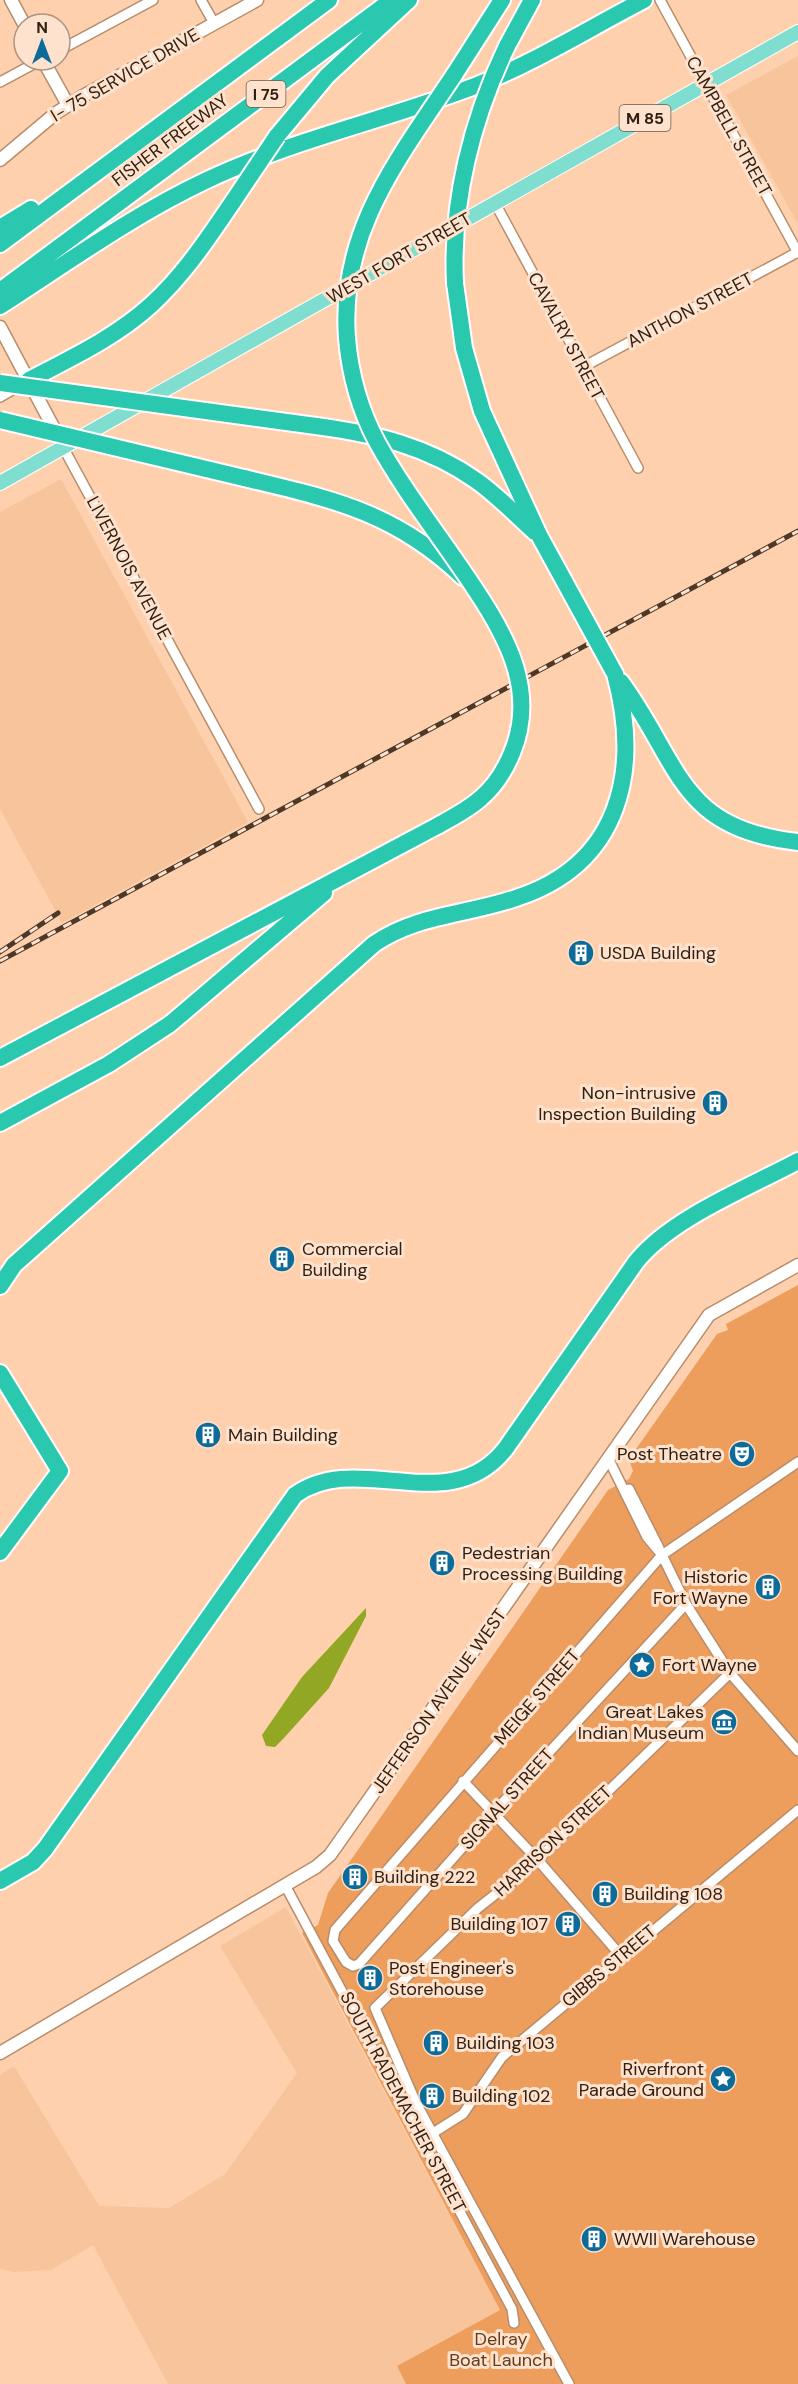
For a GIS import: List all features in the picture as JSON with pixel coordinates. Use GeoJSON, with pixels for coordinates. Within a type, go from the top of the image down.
{"type":"FeatureCollection","features":[{"type":"Feature","properties":{"kind":"highway","name":"FISHER FREEWAY"},"geometry":{"type":"LineString","coordinates":[[0,244],[329,0]]}},
{"type":"Feature","properties":{"kind":"highway","name":"FISHER FREEWAY"},"geometry":{"type":"LineString","coordinates":[[0,291],[392,0]]}},
{"type":"Feature","properties":{"kind":"highway"},"geometry":{"type":"LineString","coordinates":[[29,380],[115,333],[150,306],[187,267],[277,136],[327,76],[409,0]]}},
{"type":"Feature","properties":{"kind":"highway"},"geometry":{"type":"LineString","coordinates":[[0,1058],[439,825],[475,803],[495,783],[511,755],[519,729],[521,694],[516,664],[501,629],[394,470],[372,431],[353,378],[347,336],[349,283],[367,215],[386,179],[502,0]]}},
{"type":"Feature","properties":{"kind":"highway"},"geometry":{"type":"LineString","coordinates":[[532,0],[507,46],[483,105],[465,168],[457,220],[455,283],[464,348],[482,411],[539,535],[615,674],[637,704],[686,788],[701,806],[720,820],[764,837],[798,842]]}},
{"type":"Feature","properties":{"kind":"highway"},"geometry":{"type":"LineString","coordinates":[[0,306],[136,218],[206,181],[285,149],[477,85],[543,55],[644,0]]}},
{"type":"Feature","properties":{"kind":"highway"},"geometry":{"type":"LineString","coordinates":[[0,228],[107,165]]}},
{"type":"Feature","properties":{"kind":"highway"},"geometry":{"type":"LineString","coordinates":[[0,383],[316,426],[395,440],[437,457],[477,482],[539,535]]}},
{"type":"Feature","properties":{"kind":"highway"},"geometry":{"type":"LineString","coordinates":[[0,420],[340,501],[377,516],[414,537],[475,588]]}},
{"type":"Feature","properties":{"kind":"highway"},"geometry":{"type":"LineString","coordinates":[[0,1286],[14,1265],[374,945],[418,921],[515,899],[538,890],[574,866],[600,837],[617,804],[627,756],[625,716],[615,674]]}},
{"type":"Feature","properties":{"kind":"highway"},"geometry":{"type":"LineString","coordinates":[[0,1123],[108,1064],[171,1024],[355,868]]}},
{"type":"Feature","properties":{"kind":"highway"},"geometry":{"type":"LineString","coordinates":[[0,1881],[33,1862],[45,1849],[295,1495],[316,1484],[336,1480],[439,1483],[467,1478],[486,1469],[506,1448],[636,1262],[650,1247],[676,1227],[798,1161]]}},
{"type":"Feature","properties":{"kind":"highway"},"geometry":{"type":"LineString","coordinates":[[0,1373],[60,1471],[0,1552]]}},
{"type":"Feature","properties":{"kind":"main road","name":"I- 75 SERVICE DRIVE"},"geometry":{"type":"LineString","coordinates":[[0,160],[68,105],[257,0]]}},
{"type":"Feature","properties":{"kind":"main road","name":"WEST FORT STREET"},"geometry":{"type":"LineString","coordinates":[[0,483],[798,32]]}},
{"type":"Feature","properties":{"kind":"main road"},"geometry":{"type":"LineString","coordinates":[[49,72],[68,105]]}},
{"type":"Feature","properties":{"kind":"main road","name":"LIVERNOIS AVENUE"},"geometry":{"type":"LineString","coordinates":[[1,328],[63,447]]}},
{"type":"Feature","properties":{"kind":"main road","name":"JEFFERSON AVENUE WEST"},"geometry":{"type":"LineString","coordinates":[[0,2053],[316,1867],[335,1850],[709,1315],[798,1265]]}},
{"type":"Feature","properties":{"kind":"street"},"geometry":{"type":"LineString","coordinates":[[72,44],[153,0]]}},
{"type":"Feature","properties":{"kind":"street"},"geometry":{"type":"LineString","coordinates":[[201,0],[214,23]]}},
{"type":"Feature","properties":{"kind":"street","name":"CAMPBELL STREET"},"geometry":{"type":"LineString","coordinates":[[660,0],[798,252]]}},
{"type":"Feature","properties":{"kind":"street"},"geometry":{"type":"LineString","coordinates":[[0,82],[19,72]]}},
{"type":"Feature","properties":{"kind":"street","name":"CAVALRY STREET"},"geometry":{"type":"LineString","coordinates":[[495,203],[638,468]]}},
{"type":"Feature","properties":{"kind":"street","name":"ANTHON STREET"},"geometry":{"type":"LineString","coordinates":[[583,367],[798,252]]}},
{"type":"Feature","properties":{"kind":"street"},"geometry":{"type":"LineString","coordinates":[[0,398],[29,380]]}},
{"type":"Feature","properties":{"kind":"street","name":"LIVERNOIS AVENUE"},"geometry":{"type":"LineString","coordinates":[[63,447],[259,809]]}},
{"type":"Feature","properties":{"kind":"street"},"geometry":{"type":"LineString","coordinates":[[608,1458],[617,1472],[618,1481],[647,1537],[662,1555],[686,1604],[730,1672],[798,1751]]}},
{"type":"Feature","properties":{"kind":"street","name":"MEIGE STREET"},"geometry":{"type":"LineString","coordinates":[[353,1966],[346,1962],[337,1948],[333,1941],[333,1933],[463,1780],[662,1555],[798,1462]]}},
{"type":"Feature","properties":{"kind":"street","name":"SIGNAL STREET"},"geometry":{"type":"LineString","coordinates":[[353,1966],[359,1964],[494,1812],[686,1604]]}},
{"type":"Feature","properties":{"kind":"street","name":"HARRISON STREET"},"geometry":{"type":"LineString","coordinates":[[433,2133],[416,2103],[375,2008],[478,1908],[537,1859],[730,1672]]}},
{"type":"Feature","properties":{"kind":"street"},"geometry":{"type":"LineString","coordinates":[[463,1780],[537,1859],[621,1956]]}},
{"type":"Feature","properties":{"kind":"street","name":"GIBBS STREET"},"geometry":{"type":"LineString","coordinates":[[433,2133],[463,2114],[502,2057],[798,1810]]}},
{"type":"Feature","properties":{"kind":"street","name":"SOUTH RADEMACHER STREET"},"geometry":{"type":"LineString","coordinates":[[285,1885],[513,2309],[514,2323]]}},
{"type":"Feature","properties":{"kind":"street"},"geometry":{"type":"LineString","coordinates":[[433,2133],[569,2384]]}},
{"type":"Feature","properties":{"kind":"shaded area"},"geometry":{"type":"Polygon","coordinates":[[[798,56],[798,224],[726,95],[798,56]]]}},
{"type":"Feature","properties":{"kind":"shaded area"},"geometry":{"type":"Polygon","coordinates":[[[61,479],[248,822],[62,923],[0,809],[0,512],[61,479]]]}},
{"type":"Feature","properties":{"kind":"shaded area"},"geometry":{"type":"Polygon","coordinates":[[[366,1608],[366,1616],[329,1688],[275,1747],[266,1746],[262,1735],[302,1677],[366,1608]]]}},
{"type":"Feature","properties":{"kind":"shaded area"},"geometry":{"type":"Polygon","coordinates":[[[286,1907],[500,2310],[397,2366],[406,2384],[168,2384],[93,2245],[51,2270],[14,2272],[0,2269],[0,2075],[14,2066],[99,2206],[169,2208],[225,2174],[297,2073],[220,1946],[286,1907]]]}},
{"type":"Feature","properties":{"kind":"green space","name":"Fort Wayne"},"geometry":{"type":"Polygon","coordinates":[[[798,1285],[798,2384],[406,2384],[397,2366],[500,2310],[302,1933],[318,1925],[328,1893],[608,1490],[629,1479],[633,1471],[629,1459],[717,1334],[728,1330],[726,1324],[798,1285]]]}},
{"type":"Feature","properties":{"kind":"railway"},"geometry":{"type":"LineString","coordinates":[[0,961],[798,531]]}},
{"type":"Feature","properties":{"kind":"railway"},"geometry":{"type":"LineString","coordinates":[[0,952],[58,913]]}},
{"type":"Feature","properties":{"kind":"place","name":"USDA Building"},"geometry":{"type":"Point","coordinates":[581,953]}},
{"type":"Feature","properties":{"kind":"place","name":"Non-intrusive Inspection Building"},"geometry":{"type":"Point","coordinates":[715,1103]}},
{"type":"Feature","properties":{"kind":"place","name":"Commercial Building"},"geometry":{"type":"Point","coordinates":[282,1259]}},
{"type":"Feature","properties":{"kind":"place","name":"Main Building"},"geometry":{"type":"Point","coordinates":[208,1435]}},
{"type":"Feature","properties":{"kind":"place","name":"Post Theatre"},"geometry":{"type":"Point","coordinates":[742,1454]}},
{"type":"Feature","properties":{"kind":"place","name":"Pedestrian Processing Building"},"geometry":{"type":"Point","coordinates":[442,1563]}},
{"type":"Feature","properties":{"kind":"place","name":"Historic Fort Wayne"},"geometry":{"type":"Point","coordinates":[768,1587]}},
{"type":"Feature","properties":{"kind":"place","name":"Fort Wayne"},"geometry":{"type":"Point","coordinates":[642,1665]}},
{"type":"Feature","properties":{"kind":"place","name":"Great Lakes Indian Museum"},"geometry":{"type":"Point","coordinates":[724,1722]}},
{"type":"Feature","properties":{"kind":"place","name":"Building 222"},"geometry":{"type":"Point","coordinates":[355,1877]}},
{"type":"Feature","properties":{"kind":"place","name":"Building 108"},"geometry":{"type":"Point","coordinates":[605,1894]}},
{"type":"Feature","properties":{"kind":"place","name":"Building 107"},"geometry":{"type":"Point","coordinates":[568,1924]}},
{"type":"Feature","properties":{"kind":"place","name":"Post Engineer's Storehouse"},"geometry":{"type":"Point","coordinates":[370,1978]}},
{"type":"Feature","properties":{"kind":"place","name":"Building 103"},"geometry":{"type":"Point","coordinates":[436,2043]}},
{"type":"Feature","properties":{"kind":"place","name":"Riverfront Parade Ground"},"geometry":{"type":"Point","coordinates":[723,2079]}},
{"type":"Feature","properties":{"kind":"place","name":"Building 102"},"geometry":{"type":"Point","coordinates":[432,2096]}},
{"type":"Feature","properties":{"kind":"place","name":"WWII Warehouse"},"geometry":{"type":"Point","coordinates":[594,2239]}},
{"type":"Feature","properties":{"kind":"park label","name":"Delray Boat Launch"},"geometry":{"type":"Point","coordinates":[501,2349]}}]}
